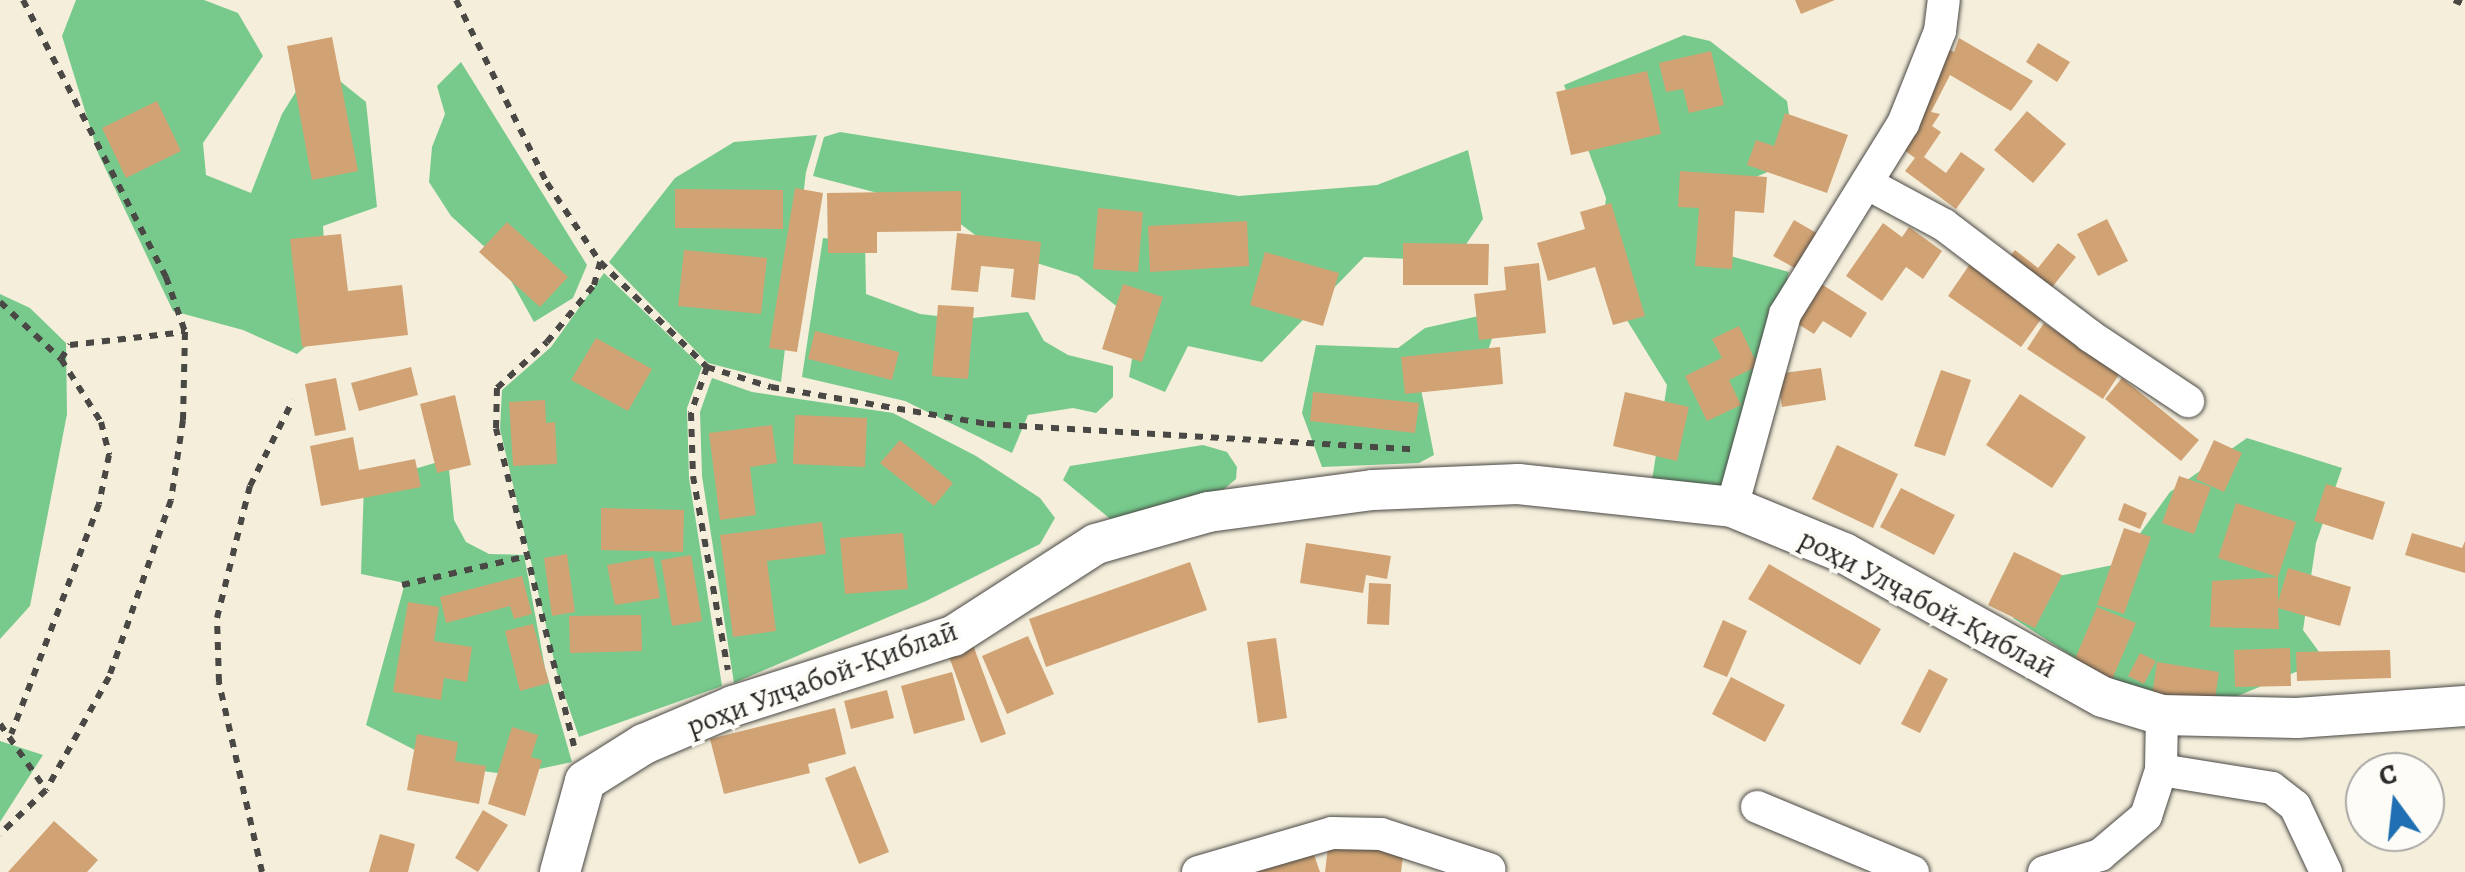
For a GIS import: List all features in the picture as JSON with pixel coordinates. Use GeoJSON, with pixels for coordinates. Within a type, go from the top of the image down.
{"type":"FeatureCollection","features":[{"type":"Feature","properties":{"kind":"street"},"geometry":{"type":"LineString","coordinates":[[1732,507],[1785,314],[1903,124],[1940,32],[1944,0]]}},
{"type":"Feature","properties":{"kind":"street"},"geometry":{"type":"LineString","coordinates":[[1868,184],[1944,225],[2188,401]]}},
{"type":"Feature","properties":{"kind":"street","name":"роҳи Улҷабой-Қиблаӣ"},"geometry":{"type":"LineString","coordinates":[[585,781],[644,744],[733,706],[953,636],[1096,544],[1208,512],[1374,490],[1518,484],[1732,507],[1844,552],[2103,697],[2162,715],[2297,718],[2465,706]]}},
{"type":"Feature","properties":{"kind":"street"},"geometry":{"type":"LineString","coordinates":[[2044,872],[2100,855],[2146,816],[2162,770],[2162,715]]}},
{"type":"Feature","properties":{"kind":"street"},"geometry":{"type":"LineString","coordinates":[[2162,770],[2272,788],[2295,806],[2326,872]]}},
{"type":"Feature","properties":{"kind":"street"},"geometry":{"type":"LineString","coordinates":[[560,872],[585,781]]}},
{"type":"Feature","properties":{"kind":"street"},"geometry":{"type":"LineString","coordinates":[[1757,807],[1912,872]]}},
{"type":"Feature","properties":{"kind":"street"},"geometry":{"type":"LineString","coordinates":[[1198,872],[1332,833],[1382,834],[1488,869]]}},
{"type":"Feature","properties":{"kind":"path"},"geometry":{"type":"LineString","coordinates":[[0,834],[46,790],[109,677],[171,500],[183,420],[185,332],[166,277],[23,0]]}},
{"type":"Feature","properties":{"kind":"path"},"geometry":{"type":"LineString","coordinates":[[456,0],[547,183],[600,262],[707,367],[771,387],[987,424],[1408,448],[1427,456],[1452,487]]}},
{"type":"Feature","properties":{"kind":"path"},"geometry":{"type":"LineString","coordinates":[[2454,0],[2465,5]]}},
{"type":"Feature","properties":{"kind":"path"},"geometry":{"type":"LineString","coordinates":[[585,781],[550,669],[528,556],[496,428],[496,388],[547,342],[594,285],[600,262]]}},
{"type":"Feature","properties":{"kind":"path"},"geometry":{"type":"LineString","coordinates":[[0,302],[61,360],[101,422],[108,455],[100,504],[11,734]]}},
{"type":"Feature","properties":{"kind":"path"},"geometry":{"type":"LineString","coordinates":[[61,360],[70,345],[185,332]]}},
{"type":"Feature","properties":{"kind":"path"},"geometry":{"type":"LineString","coordinates":[[707,367],[692,413],[693,476],[733,706]]}},
{"type":"Feature","properties":{"kind":"path"},"geometry":{"type":"LineString","coordinates":[[262,872],[222,698],[217,618],[246,498],[293,400]]}},
{"type":"Feature","properties":{"kind":"path"},"geometry":{"type":"LineString","coordinates":[[402,584],[528,556]]}},
{"type":"Feature","properties":{"kind":"path"},"geometry":{"type":"LineString","coordinates":[[0,724],[11,734],[46,790]]}},
{"type":"Feature","properties":{"kind":"green space"},"geometry":{"type":"Polygon","coordinates":[[[76,0],[204,0],[238,13],[263,56],[203,143],[206,175],[251,193],[282,114],[315,61],[366,102],[377,207],[323,226],[329,326],[297,354],[243,330],[173,311],[98,153],[62,36],[76,0]]]}},
{"type":"Feature","properties":{"kind":"green space"},"geometry":{"type":"Polygon","coordinates":[[[1684,35],[1710,41],[1787,101],[1796,160],[1711,196],[1719,253],[1789,272],[1725,497],[1652,480],[1667,385],[1617,304],[1603,223],[1606,198],[1564,85],[1684,35]]]}},
{"type":"Feature","properties":{"kind":"green space"},"geometry":{"type":"Polygon","coordinates":[[[461,62],[587,265],[573,298],[534,322],[500,261],[451,216],[429,182],[432,147],[445,114],[437,86],[461,62]]]}},
{"type":"Feature","properties":{"kind":"green space"},"geometry":{"type":"Polygon","coordinates":[[[840,132],[1239,196],[1377,185],[1468,150],[1483,219],[1455,261],[1364,257],[1262,362],[1188,346],[1165,392],[1129,377],[1138,323],[1078,276],[995,250],[942,210],[813,176],[824,137],[840,132]]]}},
{"type":"Feature","properties":{"kind":"green space"},"geometry":{"type":"Polygon","coordinates":[[[817,135],[806,172],[781,382],[708,363],[609,262],[675,178],[734,142],[817,135]]]}},
{"type":"Feature","properties":{"kind":"green space"},"geometry":{"type":"Polygon","coordinates":[[[823,238],[865,242],[866,294],[920,314],[964,319],[1028,312],[1044,341],[1068,355],[1113,366],[1113,397],[1096,413],[1073,408],[1028,415],[1012,453],[905,401],[802,377],[823,238]]]}},
{"type":"Feature","properties":{"kind":"green space"},"geometry":{"type":"Polygon","coordinates":[[[604,273],[702,367],[687,408],[689,478],[722,686],[579,737],[557,673],[500,429],[502,390],[551,347],[604,273]]]}},
{"type":"Feature","properties":{"kind":"green space"},"geometry":{"type":"Polygon","coordinates":[[[0,294],[30,308],[66,343],[67,414],[30,606],[0,639],[0,294]]]}},
{"type":"Feature","properties":{"kind":"green space"},"geometry":{"type":"Polygon","coordinates":[[[1501,311],[1484,363],[1417,369],[1434,455],[1419,463],[1322,467],[1302,413],[1316,345],[1398,348],[1425,328],[1501,311]]]}},
{"type":"Feature","properties":{"kind":"green space"},"geometry":{"type":"Polygon","coordinates":[[[712,378],[752,392],[893,413],[976,456],[1040,498],[1055,518],[1040,544],[926,601],[734,683],[702,476],[700,412],[712,378]]]}},
{"type":"Feature","properties":{"kind":"green space"},"geometry":{"type":"Polygon","coordinates":[[[2247,438],[2342,468],[2316,543],[2303,630],[2325,660],[2230,699],[2121,688],[2013,618],[2044,579],[2118,564],[2170,492],[2247,438]]]}},
{"type":"Feature","properties":{"kind":"green space"},"geometry":{"type":"Polygon","coordinates":[[[1203,445],[1227,452],[1237,467],[1236,479],[1223,490],[1114,522],[1063,480],[1070,466],[1203,445]]]}},
{"type":"Feature","properties":{"kind":"green space"},"geometry":{"type":"Polygon","coordinates":[[[448,459],[454,520],[466,542],[489,554],[524,555],[545,668],[572,762],[511,775],[446,766],[366,725],[405,583],[361,574],[364,484],[448,459]]]}},
{"type":"Feature","properties":{"kind":"green space"},"geometry":{"type":"Polygon","coordinates":[[[0,741],[43,755],[0,822],[0,741]]]}},
{"type":"Feature","properties":{"kind":"building"},"geometry":{"type":"Polygon","coordinates":[[[1795,0],[1835,0],[1801,14],[1795,0]]]}},
{"type":"Feature","properties":{"kind":"building"},"geometry":{"type":"Polygon","coordinates":[[[332,37],[358,171],[312,180],[287,46],[332,37]]]}},
{"type":"Feature","properties":{"kind":"building"},"geometry":{"type":"Polygon","coordinates":[[[1959,38],[2033,81],[2011,111],[1950,75],[1931,112],[1940,114],[1932,126],[1941,132],[1924,157],[1946,173],[1961,152],[1985,169],[1956,209],[1905,171],[1915,158],[1897,145],[1944,47],[1954,52],[1959,38]]]}},
{"type":"Feature","properties":{"kind":"building"},"geometry":{"type":"Polygon","coordinates":[[[2038,43],[2070,62],[2057,82],[2026,62],[2038,43]]]}},
{"type":"Feature","properties":{"kind":"building"},"geometry":{"type":"Polygon","coordinates":[[[1711,51],[1724,105],[1689,113],[1683,89],[1666,92],[1659,63],[1711,51]]]}},
{"type":"Feature","properties":{"kind":"building"},"geometry":{"type":"Polygon","coordinates":[[[1647,71],[1661,134],[1571,155],[1556,92],[1647,71]]]}},
{"type":"Feature","properties":{"kind":"building"},"geometry":{"type":"Polygon","coordinates":[[[157,101],[181,151],[126,178],[102,128],[157,101]]]}},
{"type":"Feature","properties":{"kind":"building"},"geometry":{"type":"Polygon","coordinates":[[[2027,111],[2066,144],[2033,183],[1994,150],[2027,111]]]}},
{"type":"Feature","properties":{"kind":"building"},"geometry":{"type":"Polygon","coordinates":[[[1785,113],[1848,135],[1827,193],[1747,165],[1756,140],[1774,146],[1785,113]]]}},
{"type":"Feature","properties":{"kind":"building"},"geometry":{"type":"Polygon","coordinates":[[[1680,171],[1767,177],[1764,213],[1735,211],[1732,269],[1695,266],[1699,208],[1678,207],[1680,171]]]}},
{"type":"Feature","properties":{"kind":"building"},"geometry":{"type":"Polygon","coordinates":[[[795,188],[823,193],[797,352],[769,348],[795,188]]]}},
{"type":"Feature","properties":{"kind":"building"},"geometry":{"type":"Polygon","coordinates":[[[675,189],[783,190],[783,229],[675,228],[675,189]]]}},
{"type":"Feature","properties":{"kind":"building"},"geometry":{"type":"Polygon","coordinates":[[[961,191],[961,231],[877,232],[877,253],[828,253],[827,193],[961,191]]]}},
{"type":"Feature","properties":{"kind":"building"},"geometry":{"type":"Polygon","coordinates":[[[1611,203],[1645,316],[1613,325],[1595,267],[1548,281],[1537,243],[1585,229],[1580,212],[1611,203]]]}},
{"type":"Feature","properties":{"kind":"building"},"geometry":{"type":"Polygon","coordinates":[[[1098,208],[1143,212],[1138,272],[1093,269],[1098,208]]]}},
{"type":"Feature","properties":{"kind":"building"},"geometry":{"type":"Polygon","coordinates":[[[2107,219],[2128,261],[2098,276],[2077,234],[2107,219]]]}},
{"type":"Feature","properties":{"kind":"building"},"geometry":{"type":"Polygon","coordinates":[[[1794,220],[1820,235],[1800,271],[1773,256],[1794,220]]]}},
{"type":"Feature","properties":{"kind":"building"},"geometry":{"type":"Polygon","coordinates":[[[1247,221],[1249,266],[1150,272],[1148,226],[1247,221]]]}},
{"type":"Feature","properties":{"kind":"building"},"geometry":{"type":"Polygon","coordinates":[[[507,222],[568,277],[540,307],[479,252],[507,222]]]}},
{"type":"Feature","properties":{"kind":"building"},"geometry":{"type":"Polygon","coordinates":[[[1883,223],[1902,237],[1909,227],[1942,251],[1923,279],[1906,267],[1882,301],[1846,276],[1883,223]]]}},
{"type":"Feature","properties":{"kind":"building"},"geometry":{"type":"Polygon","coordinates":[[[957,233],[1041,242],[1035,300],[1011,297],[1014,269],[981,266],[978,292],[951,290],[957,233]]]}},
{"type":"Feature","properties":{"kind":"building"},"geometry":{"type":"Polygon","coordinates":[[[341,234],[348,291],[402,285],[408,335],[302,347],[290,239],[341,234]]]}},
{"type":"Feature","properties":{"kind":"building"},"geometry":{"type":"Polygon","coordinates":[[[1403,243],[1489,244],[1488,285],[1403,285],[1403,243]]]}},
{"type":"Feature","properties":{"kind":"building"},"geometry":{"type":"Polygon","coordinates":[[[2058,243],[2076,257],[2042,300],[2002,267],[2015,250],[2038,268],[2058,243]]]}},
{"type":"Feature","properties":{"kind":"building"},"geometry":{"type":"Polygon","coordinates":[[[684,250],[767,258],[761,314],[678,306],[684,250]]]}},
{"type":"Feature","properties":{"kind":"building"},"geometry":{"type":"Polygon","coordinates":[[[1265,252],[1339,273],[1323,326],[1250,305],[1265,252]]]}},
{"type":"Feature","properties":{"kind":"building"},"geometry":{"type":"Polygon","coordinates":[[[1539,263],[1546,333],[1479,340],[1474,294],[1506,290],[1504,267],[1539,263]]]}},
{"type":"Feature","properties":{"kind":"building"},"geometry":{"type":"Polygon","coordinates":[[[1970,264],[2044,315],[2021,347],[1948,296],[1970,264]]]}},
{"type":"Feature","properties":{"kind":"building"},"geometry":{"type":"Polygon","coordinates":[[[1815,280],[1867,313],[1851,338],[1823,321],[1814,334],[1790,319],[1815,280]]]}},
{"type":"Feature","properties":{"kind":"building"},"geometry":{"type":"Polygon","coordinates":[[[1123,284],[1163,297],[1142,362],[1102,349],[1123,284]]]}},
{"type":"Feature","properties":{"kind":"building"},"geometry":{"type":"Polygon","coordinates":[[[938,305],[974,307],[968,379],[932,376],[938,305]]]}},
{"type":"Feature","properties":{"kind":"building"},"geometry":{"type":"Polygon","coordinates":[[[2044,323],[2120,373],[2103,399],[2027,349],[2044,323]]]}},
{"type":"Feature","properties":{"kind":"building"},"geometry":{"type":"Polygon","coordinates":[[[1739,326],[1758,366],[1729,380],[1741,405],[1707,421],[1685,376],[1722,358],[1712,339],[1739,326]]]}},
{"type":"Feature","properties":{"kind":"building"},"geometry":{"type":"Polygon","coordinates":[[[815,331],[899,352],[892,380],[808,359],[815,331]]]}},
{"type":"Feature","properties":{"kind":"building"},"geometry":{"type":"Polygon","coordinates":[[[596,338],[652,369],[628,411],[571,380],[596,338]]]}},
{"type":"Feature","properties":{"kind":"building"},"geometry":{"type":"Polygon","coordinates":[[[1500,347],[1503,384],[1405,394],[1401,357],[1500,347]]]}},
{"type":"Feature","properties":{"kind":"building"},"geometry":{"type":"Polygon","coordinates":[[[411,367],[418,395],[359,411],[351,383],[411,367]]]}},
{"type":"Feature","properties":{"kind":"building"},"geometry":{"type":"Polygon","coordinates":[[[1821,368],[1826,400],[1782,407],[1777,374],[1821,368]]]}},
{"type":"Feature","properties":{"kind":"building"},"geometry":{"type":"Polygon","coordinates":[[[1941,370],[1971,380],[1945,456],[1914,446],[1941,370]]]}},
{"type":"Feature","properties":{"kind":"building"},"geometry":{"type":"Polygon","coordinates":[[[336,378],[346,430],[315,436],[305,384],[336,378]]]}},
{"type":"Feature","properties":{"kind":"building"},"geometry":{"type":"Polygon","coordinates":[[[2122,378],[2199,440],[2181,461],[2105,399],[2122,378]]]}},
{"type":"Feature","properties":{"kind":"building"},"geometry":{"type":"Polygon","coordinates":[[[1313,392],[1419,403],[1415,433],[1310,421],[1313,392]]]}},
{"type":"Feature","properties":{"kind":"building"},"geometry":{"type":"Polygon","coordinates":[[[1625,392],[1689,407],[1677,461],[1613,446],[1625,392]]]}},
{"type":"Feature","properties":{"kind":"building"},"geometry":{"type":"Polygon","coordinates":[[[2020,394],[2086,437],[2052,488],[1986,445],[2020,394]]]}},
{"type":"Feature","properties":{"kind":"building"},"geometry":{"type":"Polygon","coordinates":[[[455,395],[471,465],[437,473],[420,404],[455,395]]]}},
{"type":"Feature","properties":{"kind":"building"},"geometry":{"type":"Polygon","coordinates":[[[545,400],[546,423],[555,422],[557,464],[513,466],[509,402],[545,400]]]}},
{"type":"Feature","properties":{"kind":"building"},"geometry":{"type":"Polygon","coordinates":[[[795,415],[867,418],[865,467],[793,464],[795,415]]]}},
{"type":"Feature","properties":{"kind":"building"},"geometry":{"type":"Polygon","coordinates":[[[772,425],[777,463],[750,467],[756,515],[720,520],[709,433],[772,425]]]}},
{"type":"Feature","properties":{"kind":"building"},"geometry":{"type":"Polygon","coordinates":[[[353,437],[359,470],[415,459],[421,487],[321,506],[310,446],[353,437]]]}},
{"type":"Feature","properties":{"kind":"building"},"geometry":{"type":"Polygon","coordinates":[[[900,440],[953,483],[934,506],[880,463],[900,440]]]}},
{"type":"Feature","properties":{"kind":"building"},"geometry":{"type":"Polygon","coordinates":[[[2214,440],[2242,453],[2224,492],[2196,479],[2214,440]]]}},
{"type":"Feature","properties":{"kind":"building"},"geometry":{"type":"Polygon","coordinates":[[[1837,445],[1898,474],[1873,528],[1812,499],[1837,445]]]}},
{"type":"Feature","properties":{"kind":"building"},"geometry":{"type":"Polygon","coordinates":[[[2179,476],[2211,487],[2194,534],[2162,523],[2179,476]]]}},
{"type":"Feature","properties":{"kind":"building"},"geometry":{"type":"Polygon","coordinates":[[[2326,484],[2385,502],[2373,540],[2314,521],[2326,484]]]}},
{"type":"Feature","properties":{"kind":"building"},"geometry":{"type":"Polygon","coordinates":[[[1901,488],[1955,515],[1934,555],[1880,527],[1901,488]]]}},
{"type":"Feature","properties":{"kind":"building"},"geometry":{"type":"Polygon","coordinates":[[[2124,503],[2147,513],[2140,529],[2118,520],[2124,503]]]}},
{"type":"Feature","properties":{"kind":"building"},"geometry":{"type":"Polygon","coordinates":[[[2236,503],[2296,522],[2278,577],[2218,558],[2236,503]]]}},
{"type":"Feature","properties":{"kind":"building"},"geometry":{"type":"Polygon","coordinates":[[[601,508],[684,510],[683,552],[601,550],[601,508]]]}},
{"type":"Feature","properties":{"kind":"building"},"geometry":{"type":"Polygon","coordinates":[[[822,522],[826,554],[767,561],[776,631],[733,637],[720,535],[822,522]]]}},
{"type":"Feature","properties":{"kind":"building"},"geometry":{"type":"Polygon","coordinates":[[[2124,528],[2151,537],[2124,614],[2097,605],[2124,528]]]}},
{"type":"Feature","properties":{"kind":"building"},"geometry":{"type":"Polygon","coordinates":[[[903,533],[908,589],[845,594],[840,538],[903,533]]]}},
{"type":"Feature","properties":{"kind":"building"},"geometry":{"type":"Polygon","coordinates":[[[2412,533],[2462,548],[2465,541],[2465,573],[2405,555],[2412,533]]]}},
{"type":"Feature","properties":{"kind":"building"},"geometry":{"type":"Polygon","coordinates":[[[1306,543],[1391,556],[1387,579],[1366,575],[1363,593],[1300,583],[1306,543]]]}},
{"type":"Feature","properties":{"kind":"building"},"geometry":{"type":"Polygon","coordinates":[[[2014,552],[2062,575],[2035,628],[1988,605],[2014,552]]]}},
{"type":"Feature","properties":{"kind":"building"},"geometry":{"type":"Polygon","coordinates":[[[567,554],[575,612],[552,616],[544,558],[567,554]]]}},
{"type":"Feature","properties":{"kind":"building"},"geometry":{"type":"Polygon","coordinates":[[[691,555],[702,621],[672,626],[661,560],[691,555]]]}},
{"type":"Feature","properties":{"kind":"building"},"geometry":{"type":"Polygon","coordinates":[[[653,557],[660,598],[615,605],[607,565],[653,557]]]}},
{"type":"Feature","properties":{"kind":"building"},"geometry":{"type":"Polygon","coordinates":[[[1190,562],[1207,610],[1046,667],[1029,619],[1190,562]]]}},
{"type":"Feature","properties":{"kind":"building"},"geometry":{"type":"Polygon","coordinates":[[[1769,564],[1881,629],[1860,665],[1748,599],[1769,564]]]}},
{"type":"Feature","properties":{"kind":"building"},"geometry":{"type":"Polygon","coordinates":[[[2288,568],[2351,587],[2340,626],[2278,608],[2279,629],[2210,627],[2212,581],[2278,577],[2278,602],[2288,568]]]}},
{"type":"Feature","properties":{"kind":"building"},"geometry":{"type":"Polygon","coordinates":[[[522,576],[532,614],[514,619],[510,606],[446,623],[440,597],[522,576]]]}},
{"type":"Feature","properties":{"kind":"building"},"geometry":{"type":"Polygon","coordinates":[[[1369,583],[1391,584],[1389,625],[1367,624],[1369,583]]]}},
{"type":"Feature","properties":{"kind":"building"},"geometry":{"type":"Polygon","coordinates":[[[408,602],[439,607],[434,641],[472,647],[467,682],[444,678],[441,700],[393,692],[408,602]]]}},
{"type":"Feature","properties":{"kind":"building"},"geometry":{"type":"Polygon","coordinates":[[[2097,607],[2136,623],[2111,682],[2072,666],[2097,607]]]}},
{"type":"Feature","properties":{"kind":"building"},"geometry":{"type":"Polygon","coordinates":[[[641,615],[642,651],[570,653],[569,616],[641,615]]]}},
{"type":"Feature","properties":{"kind":"building"},"geometry":{"type":"Polygon","coordinates":[[[1723,620],[1747,631],[1727,677],[1703,667],[1723,620]]]}},
{"type":"Feature","properties":{"kind":"building"},"geometry":{"type":"Polygon","coordinates":[[[533,624],[549,683],[520,691],[505,631],[533,624]]]}},
{"type":"Feature","properties":{"kind":"building"},"geometry":{"type":"Polygon","coordinates":[[[1028,636],[1054,694],[1007,714],[982,656],[1028,636]]]}},
{"type":"Feature","properties":{"kind":"building"},"geometry":{"type":"Polygon","coordinates":[[[1276,638],[1287,718],[1258,723],[1247,642],[1276,638]]]}},
{"type":"Feature","properties":{"kind":"building"},"geometry":{"type":"Polygon","coordinates":[[[973,645],[1006,734],[981,743],[948,654],[973,645]]]}},
{"type":"Feature","properties":{"kind":"building"},"geometry":{"type":"Polygon","coordinates":[[[2290,648],[2291,686],[2235,687],[2234,650],[2290,648]]]}},
{"type":"Feature","properties":{"kind":"building"},"geometry":{"type":"Polygon","coordinates":[[[2390,650],[2391,678],[2297,681],[2296,652],[2390,650]]]}},
{"type":"Feature","properties":{"kind":"building"},"geometry":{"type":"Polygon","coordinates":[[[2140,653],[2156,661],[2144,684],[2128,676],[2140,653]]]}},
{"type":"Feature","properties":{"kind":"building"},"geometry":{"type":"Polygon","coordinates":[[[2157,662],[2219,672],[2214,706],[2152,696],[2157,662]]]}},
{"type":"Feature","properties":{"kind":"building"},"geometry":{"type":"Polygon","coordinates":[[[1929,669],[1948,679],[1920,733],[1901,724],[1929,669]]]}},
{"type":"Feature","properties":{"kind":"building"},"geometry":{"type":"Polygon","coordinates":[[[952,672],[965,720],[914,734],[901,686],[952,672]]]}},
{"type":"Feature","properties":{"kind":"building"},"geometry":{"type":"Polygon","coordinates":[[[1731,677],[1785,705],[1765,742],[1712,714],[1731,677]]]}},
{"type":"Feature","properties":{"kind":"building"},"geometry":{"type":"Polygon","coordinates":[[[887,690],[894,718],[851,729],[844,701],[887,690]]]}},
{"type":"Feature","properties":{"kind":"building"},"geometry":{"type":"Polygon","coordinates":[[[835,708],[846,754],[808,764],[810,773],[724,794],[710,739],[835,708]]]}},
{"type":"Feature","properties":{"kind":"building"},"geometry":{"type":"Polygon","coordinates":[[[512,727],[538,735],[531,757],[542,760],[525,816],[488,804],[512,727]]]}},
{"type":"Feature","properties":{"kind":"building"},"geometry":{"type":"Polygon","coordinates":[[[417,734],[458,742],[455,761],[486,766],[479,804],[407,790],[417,734]]]}},
{"type":"Feature","properties":{"kind":"building"},"geometry":{"type":"Polygon","coordinates":[[[855,766],[889,852],[859,864],[825,778],[855,766]]]}},
{"type":"Feature","properties":{"kind":"building"},"geometry":{"type":"Polygon","coordinates":[[[483,810],[508,825],[478,872],[455,858],[483,810]]]}},
{"type":"Feature","properties":{"kind":"building"},"geometry":{"type":"Polygon","coordinates":[[[54,821],[98,860],[87,872],[8,872],[54,821]]]}},
{"type":"Feature","properties":{"kind":"building"},"geometry":{"type":"Polygon","coordinates":[[[380,834],[415,844],[408,872],[369,872],[380,834]]]}},
{"type":"Feature","properties":{"kind":"building"},"geometry":{"type":"Polygon","coordinates":[[[1329,839],[1404,848],[1401,872],[1325,872],[1329,839]]]}},
{"type":"Feature","properties":{"kind":"building"},"geometry":{"type":"Polygon","coordinates":[[[1312,849],[1320,872],[1242,872],[1312,849]]]}}]}
